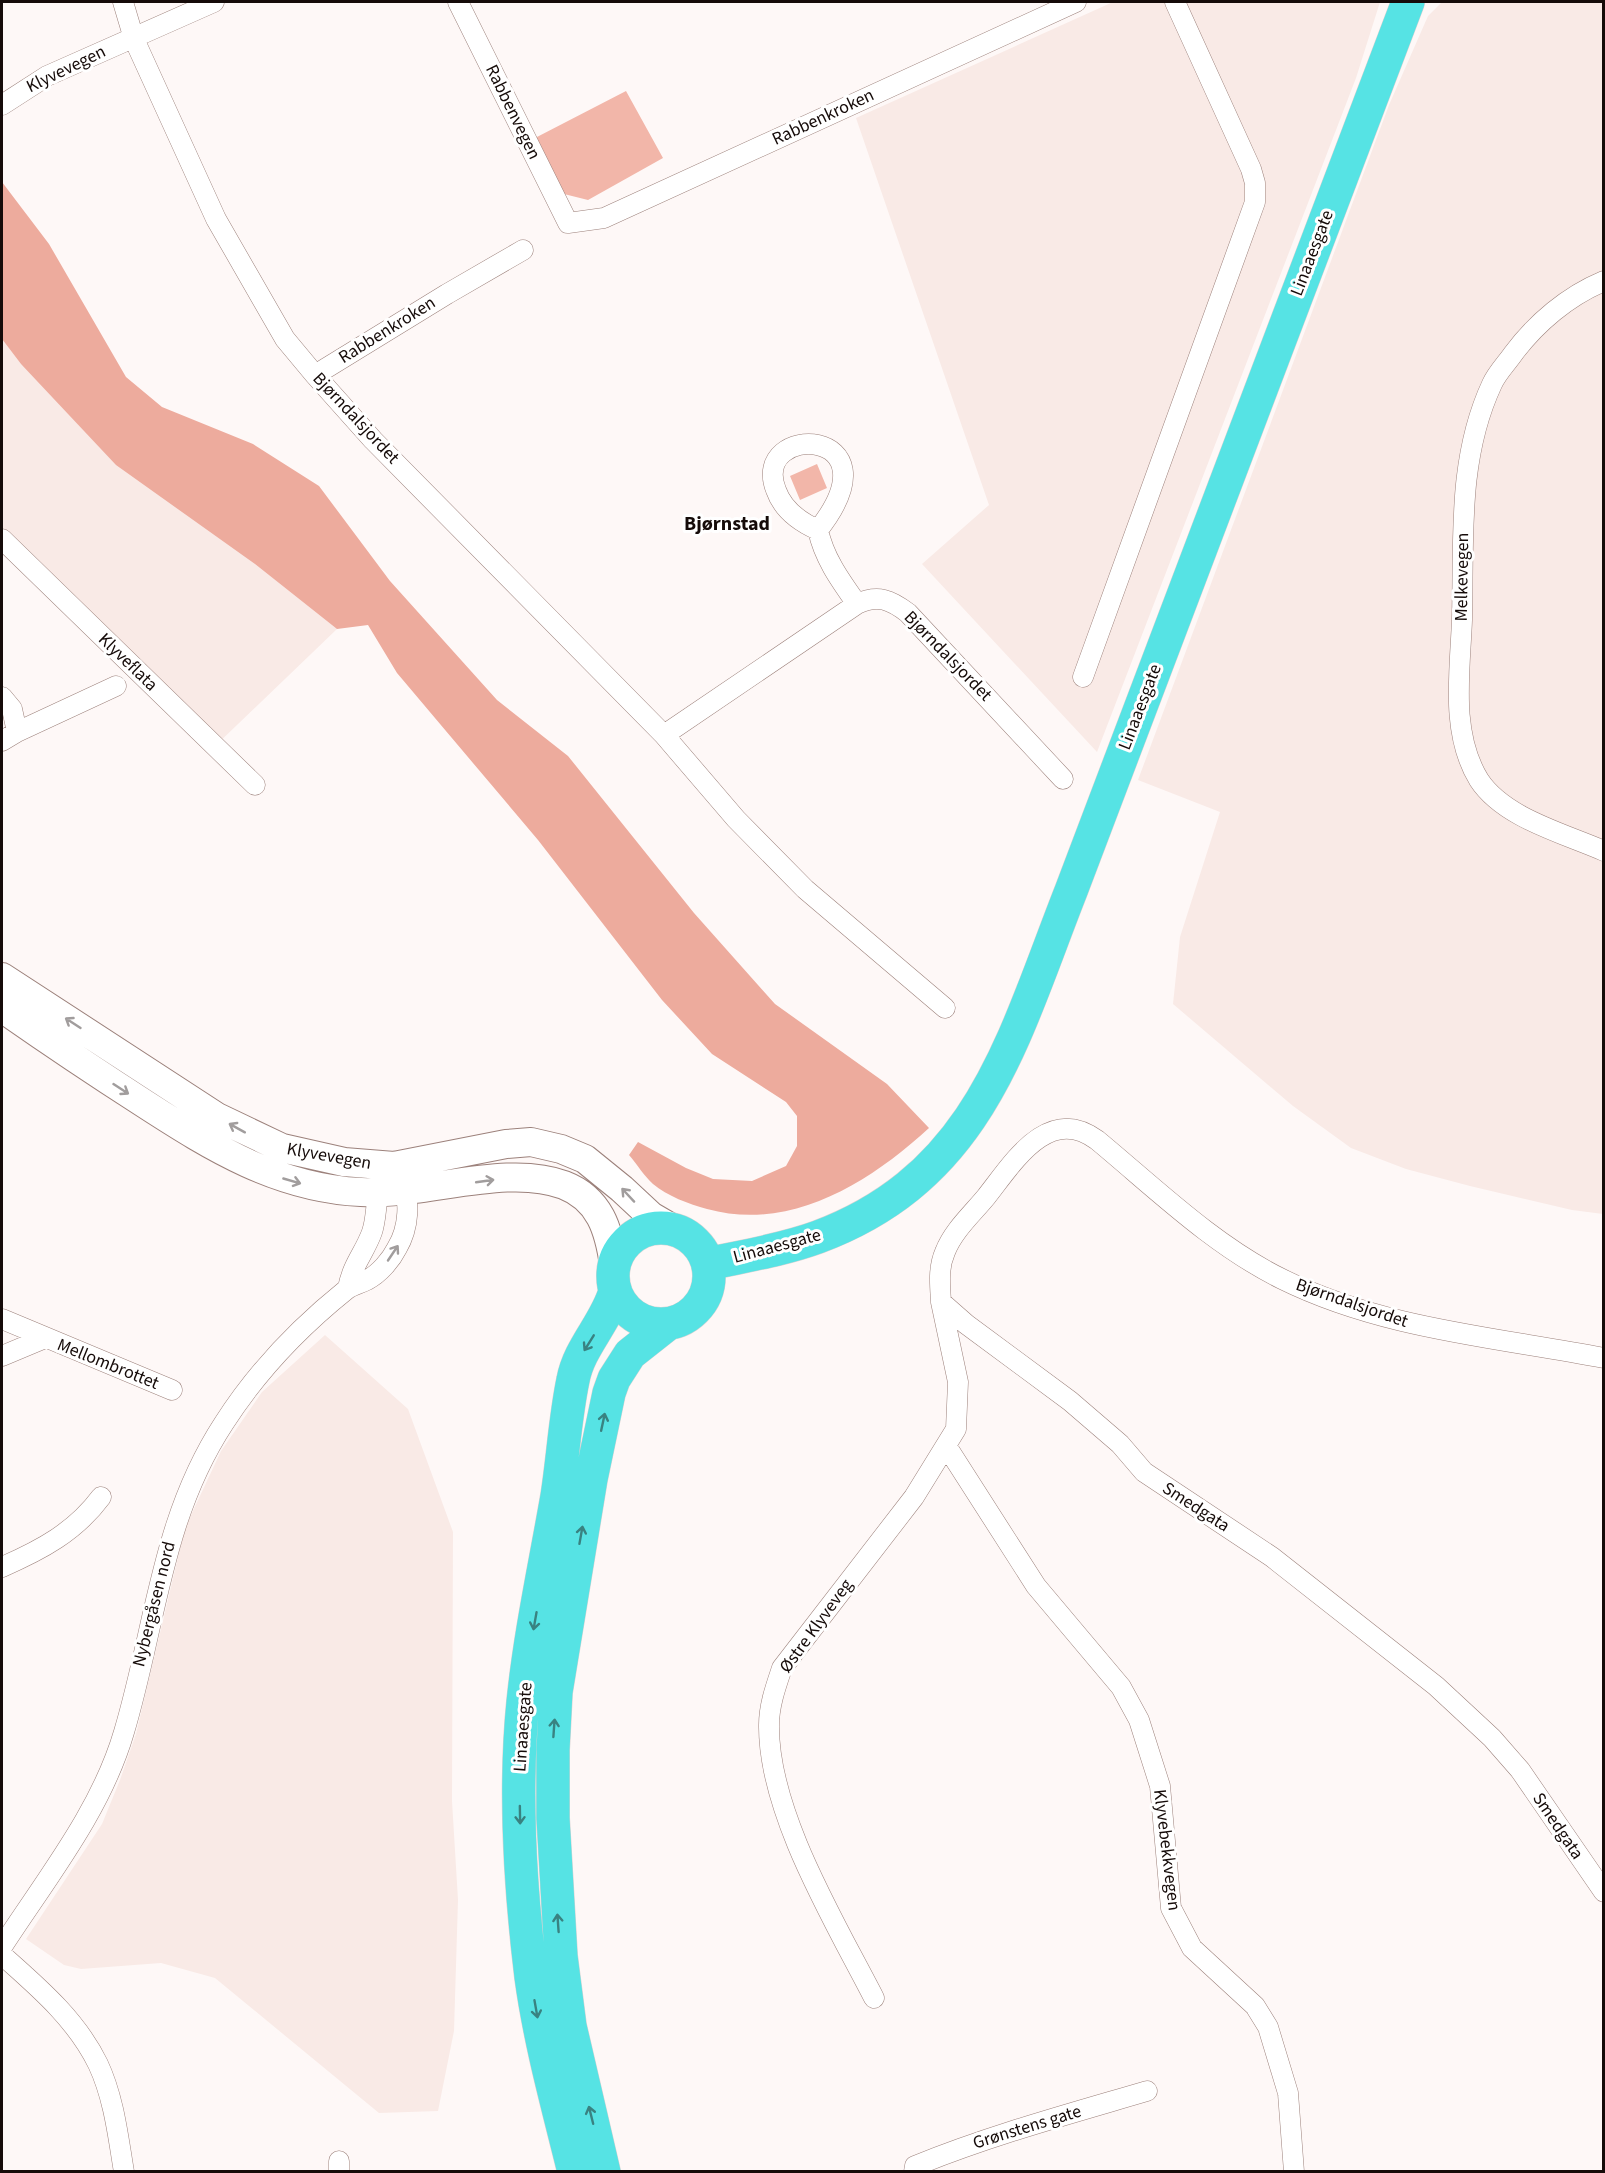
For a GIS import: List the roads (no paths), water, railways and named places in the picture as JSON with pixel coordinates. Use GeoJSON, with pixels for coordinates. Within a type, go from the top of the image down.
{"type":"FeatureCollection","features":[{"type":"Feature","properties":{"kind":"highway","name":"Linaaesgate"},"geometry":{"type":"LineString","coordinates":[[708,1264],[818,1238],[868,1214],[930,1169],[958,1138],[977,1111],[1014,1035],[1054,933],[1408,2]]}},
{"type":"Feature","properties":{"kind":"highway","name":"Linaaesgate"},"geometry":{"type":"LineString","coordinates":[[574,2172],[543,2047],[531,1979],[522,1867],[521,1748],[527,1669],[560,1480],[573,1378],[581,1356],[603,1323],[620,1251],[630,1239],[644,1231],[659,1228],[675,1230],[696,1242],[708,1264],[707,1291],[693,1313],[668,1324],[630,1354],[614,1379],[580,1539],[556,1692],[553,1818],[561,1956],[570,2026],[604,2172]]}},
{"type":"Feature","properties":{"kind":"highway"},"geometry":{"type":"LineString","coordinates":[[614,1278],[621,1303],[636,1317],[654,1324],[668,1324]]}},
{"type":"Feature","properties":{"kind":"main road","name":"Klyvevegen"},"geometry":{"type":"LineString","coordinates":[[2,977],[247,1133],[282,1148],[315,1157],[394,1166],[506,1144],[531,1142],[561,1149],[600,1170],[638,1207],[675,1230]]}},
{"type":"Feature","properties":{"kind":"main road","name":"Klyvevegen"},"geometry":{"type":"LineString","coordinates":[[2,1008],[82,1064],[207,1144],[238,1161],[272,1175],[308,1185],[377,1192],[407,1192],[505,1178],[530,1178],[567,1186],[591,1204],[607,1226],[614,1278]]}},
{"type":"Feature","properties":{"kind":"street","name":"Bjørndalsjordet"},"geometry":{"type":"LineString","coordinates":[[123,2],[134,39],[186,157],[236,258],[285,339],[373,440],[664,735],[736,819],[805,889],[945,1008]]}},
{"type":"Feature","properties":{"kind":"street"},"geometry":{"type":"LineString","coordinates":[[134,39],[214,2]]}},
{"type":"Feature","properties":{"kind":"street","name":"Rabbenvegen"},"geometry":{"type":"LineString","coordinates":[[458,2],[568,223]]}},
{"type":"Feature","properties":{"kind":"street","name":"Rabbenkroken"},"geometry":{"type":"LineString","coordinates":[[568,223],[604,218],[1076,2]]}},
{"type":"Feature","properties":{"kind":"street"},"geometry":{"type":"LineString","coordinates":[[1083,677],[1255,202],[1256,183],[1251,168],[1175,2]]}},
{"type":"Feature","properties":{"kind":"street","name":"Klyvevegen"},"geometry":{"type":"LineString","coordinates":[[2,105],[47,76],[134,39]]}},
{"type":"Feature","properties":{"kind":"street","name":"Rabbenkroken"},"geometry":{"type":"LineString","coordinates":[[315,375],[523,250]]}},
{"type":"Feature","properties":{"kind":"street","name":"Melkevegen"},"geometry":{"type":"LineString","coordinates":[[1604,281],[1573,297],[1533,330],[1493,382],[1479,418],[1465,485],[1459,696],[1465,748],[1479,780],[1491,795],[1535,821],[1604,851]]}},
{"type":"Feature","properties":{"kind":"street"},"geometry":{"type":"LineString","coordinates":[[818,530],[822,547],[857,604]]}},
{"type":"Feature","properties":{"kind":"street","name":"Klyveflata"},"geometry":{"type":"LineString","coordinates":[[2,539],[255,785]]}},
{"type":"Feature","properties":{"kind":"street","name":"Bjørndalsjordet"},"geometry":{"type":"LineString","coordinates":[[664,735],[857,604],[869,598],[880,598],[893,602],[908,613],[1063,779]]}},
{"type":"Feature","properties":{"kind":"street","name":"Klyveflata"},"geometry":{"type":"LineString","coordinates":[[9,736],[116,686]]}},
{"type":"Feature","properties":{"kind":"street","name":"Klyveflata"},"geometry":{"type":"LineString","coordinates":[[2,697],[12,709],[9,736]]}},
{"type":"Feature","properties":{"kind":"street","name":"Bjørndalsjordet"},"geometry":{"type":"LineString","coordinates":[[941,1302],[940,1265],[953,1236],[1026,1148],[1037,1138],[1058,1130],[1076,1128],[1096,1140],[1235,1251],[1281,1279],[1341,1303],[1415,1325],[1506,1343],[1604,1358]]}},
{"type":"Feature","properties":{"kind":"street"},"geometry":{"type":"LineString","coordinates":[[394,1166],[407,1192]]}},
{"type":"Feature","properties":{"kind":"street","name":"Nybergåsen nord"},"geometry":{"type":"LineString","coordinates":[[348,1288],[352,1269],[373,1230],[377,1192],[394,1166]]}},
{"type":"Feature","properties":{"kind":"street","name":"Nybergåsen nord"},"geometry":{"type":"LineString","coordinates":[[2,1947],[90,1812],[110,1769],[124,1732],[171,1536],[190,1484],[224,1423],[257,1378],[287,1345],[348,1288],[369,1280],[386,1264],[398,1246],[407,1211],[407,1192]]}},
{"type":"Feature","properties":{"kind":"street","name":"Østre Klyveveg"},"geometry":{"type":"LineString","coordinates":[[874,1998],[813,1881],[779,1789],[769,1726],[772,1698],[782,1668],[914,1497],[956,1430],[958,1382],[941,1302]]}},
{"type":"Feature","properties":{"kind":"street","name":"Smedgata"},"geometry":{"type":"LineString","coordinates":[[941,1302],[966,1324],[1070,1401],[1120,1444],[1143,1472],[1272,1557],[1436,1686],[1492,1738],[1520,1770],[1604,1892]]}},
{"type":"Feature","properties":{"kind":"street","name":"Mellombrottet"},"geometry":{"type":"LineString","coordinates":[[2,1319],[172,1390]]}},
{"type":"Feature","properties":{"kind":"street","name":"Mellombrottet"},"geometry":{"type":"LineString","coordinates":[[2,1356],[45,1338]]}},
{"type":"Feature","properties":{"kind":"street","name":"Klyvebekkvegen"},"geometry":{"type":"LineString","coordinates":[[947,1447],[1036,1587],[1115,1679],[1139,1720],[1160,1786],[1171,1908],[1191,1948],[1255,2007],[1268,2027],[1288,2092],[1294,2172]]}},
{"type":"Feature","properties":{"kind":"street"},"geometry":{"type":"LineString","coordinates":[[2,1567],[44,1548],[73,1528],[88,1515],[101,1497]]}},
{"type":"Feature","properties":{"kind":"street"},"geometry":{"type":"LineString","coordinates":[[2,1954],[48,1995],[77,2029],[98,2064],[115,2120],[124,2172]]}},
{"type":"Feature","properties":{"kind":"street","name":"Grønstens gate"},"geometry":{"type":"LineString","coordinates":[[914,2172],[915,2166],[942,2153],[1007,2131],[1148,2091]]}},
{"type":"Feature","properties":{"kind":"district","name":"Bjørnstad"},"geometry":{"type":"Point","coordinates":[727,524]}}]}
